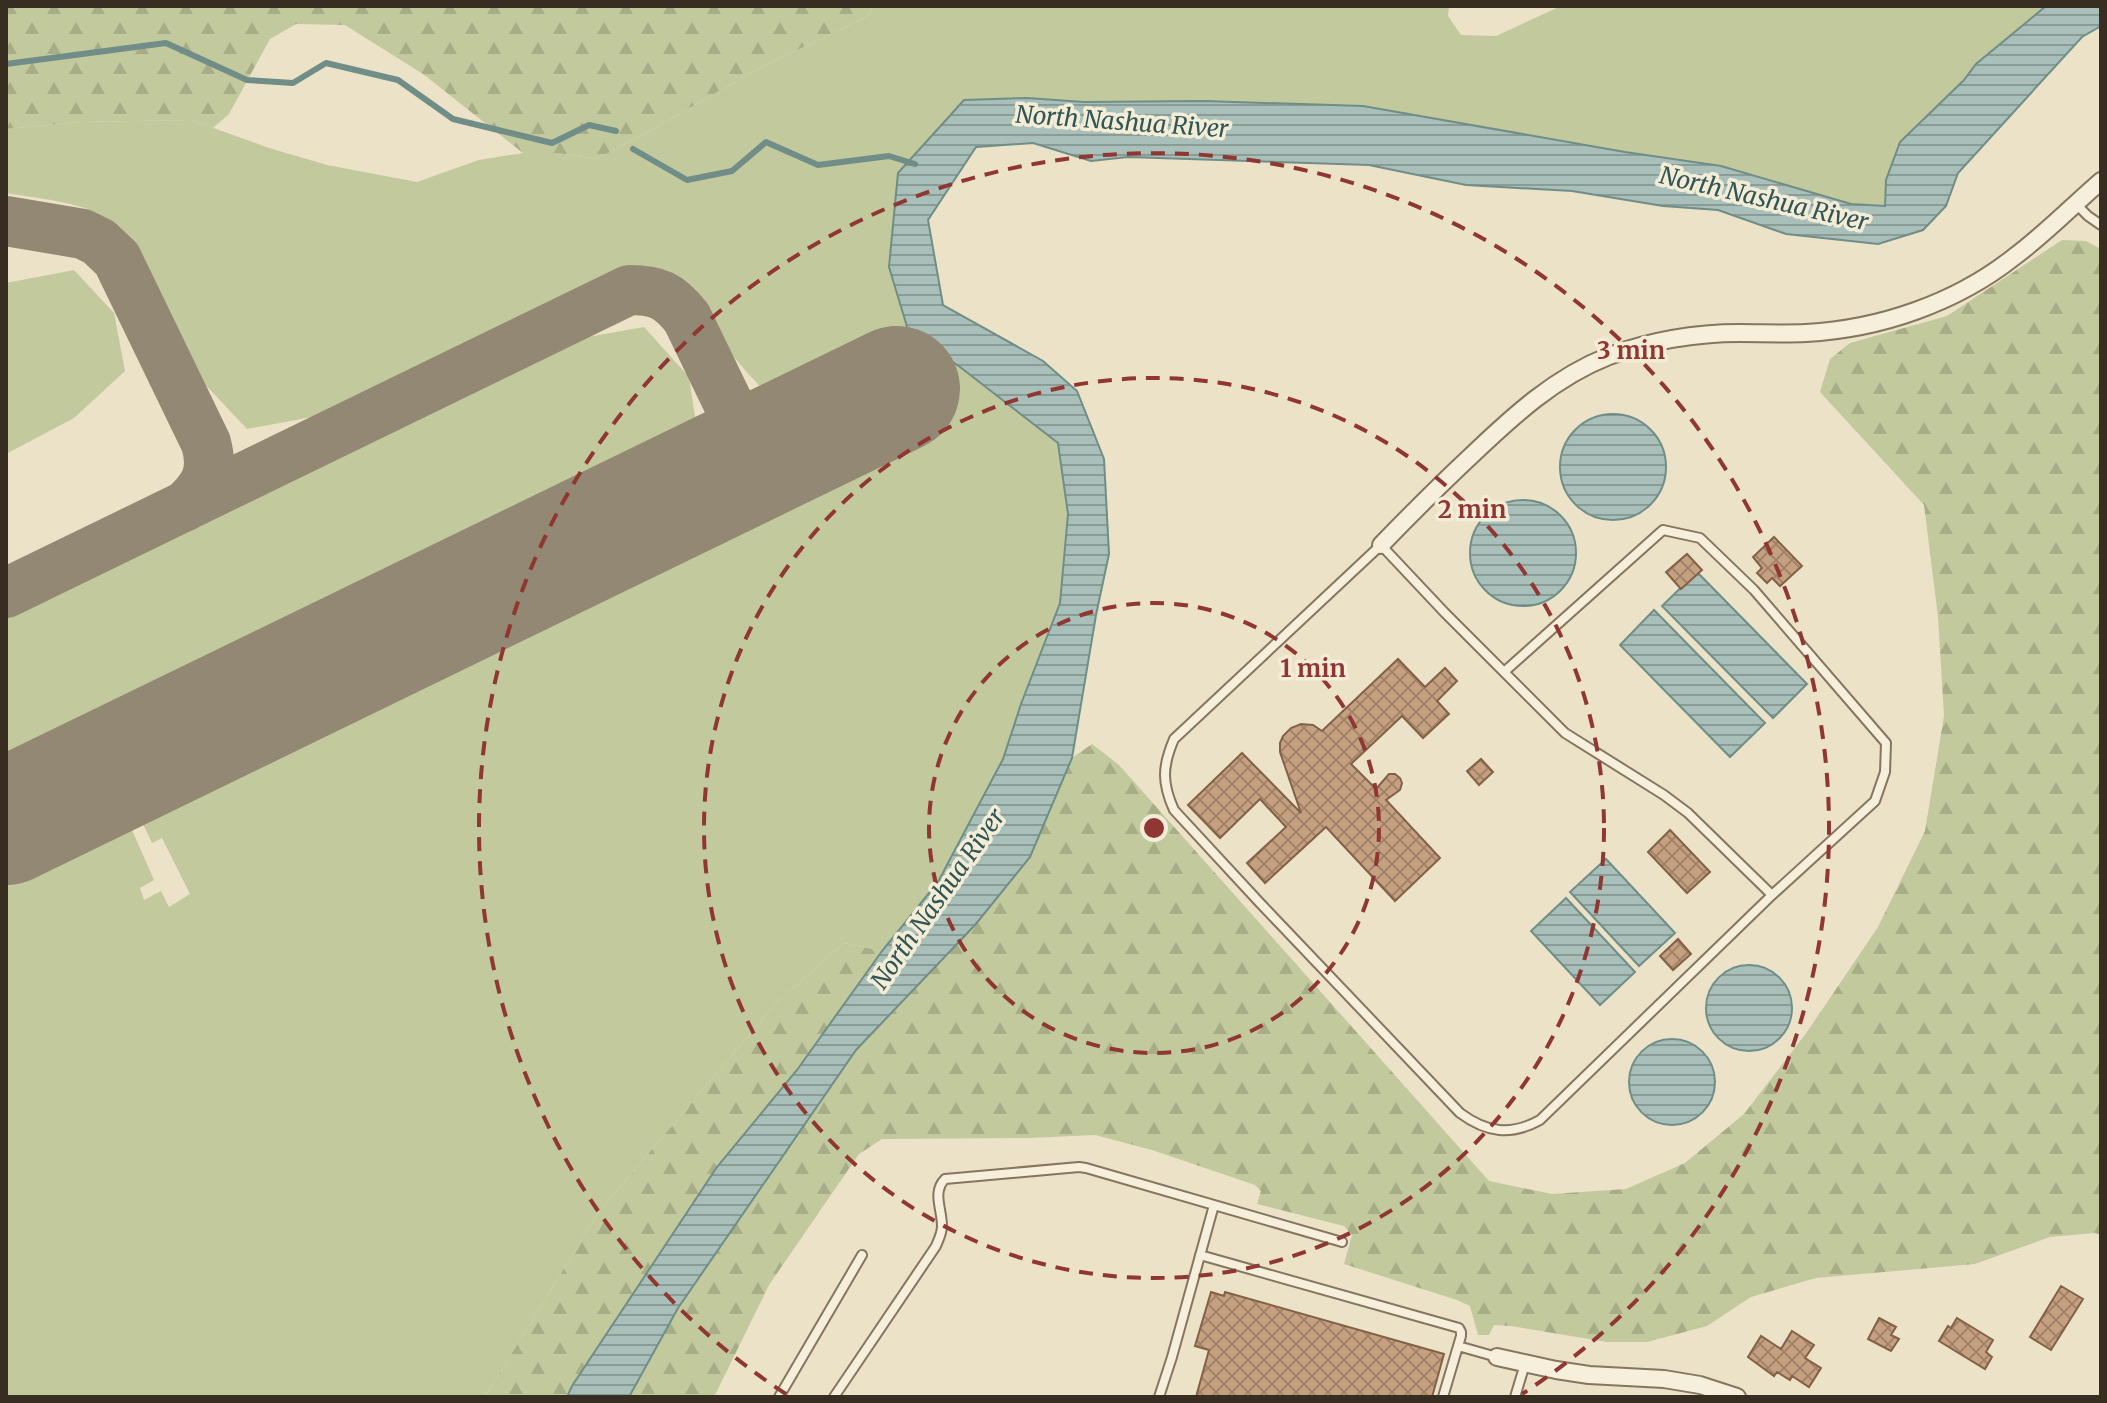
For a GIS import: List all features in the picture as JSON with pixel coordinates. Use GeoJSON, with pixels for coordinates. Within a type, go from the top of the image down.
{"type":"FeatureCollection","features":[{"type":"Feature","properties":{"kind":"street"},"geometry":{"type":"LineString","coordinates":[[1381,545],[1433,492],[1533,401],[1567,377],[1640,345],[1736,333],[1807,333],[1851,329],[1919,309],[1950,296],[2013,259],[2101,181]]}},
{"type":"Feature","properties":{"kind":"street"},"geometry":{"type":"LineString","coordinates":[[1497,1357],[1589,1375],[1676,1381],[1737,1397]]}},
{"type":"Feature","properties":{"kind":"lane"},"geometry":{"type":"LineString","coordinates":[[2075,203],[2101,225]]}},
{"type":"Feature","properties":{"kind":"lane"},"geometry":{"type":"LineString","coordinates":[[1504,672],[1663,530],[1700,538],[1754,590],[1886,743],[1885,772],[1875,801],[1772,895],[1540,1120],[1528,1127],[1502,1131],[1472,1122],[1460,1113],[1174,810],[1166,793],[1164,774],[1174,739],[1381,545],[1504,672],[1565,733],[1688,813],[1772,895]]}},
{"type":"Feature","properties":{"kind":"lane"},"geometry":{"type":"LineString","coordinates":[[834,1397],[936,1246],[942,1226],[938,1195],[945,1179],[1079,1167],[1342,1242]]}},
{"type":"Feature","properties":{"kind":"lane"},"geometry":{"type":"LineString","coordinates":[[1159,1397],[1214,1205]]}},
{"type":"Feature","properties":{"kind":"lane"},"geometry":{"type":"LineString","coordinates":[[779,1397],[862,1255]]}},
{"type":"Feature","properties":{"kind":"lane"},"geometry":{"type":"LineString","coordinates":[[1200,1255],[1459,1328],[1458,1346],[1443,1397]]}},
{"type":"Feature","properties":{"kind":"lane"},"geometry":{"type":"LineString","coordinates":[[1458,1346],[1497,1357]]}},
{"type":"Feature","properties":{"kind":"lane"},"geometry":{"type":"LineString","coordinates":[[1515,1397],[1525,1364]]}},
{"type":"Feature","properties":{"kind":"green space"},"geometry":{"type":"Polygon","coordinates":[[[6,6],[873,6],[868,16],[750,73],[597,159],[557,153],[523,153],[423,74],[345,25],[296,24],[270,39],[229,114],[213,128],[191,120],[79,122],[6,129],[6,6]]]}},
{"type":"Feature","properties":{"kind":"green space"},"geometry":{"type":"Polygon","coordinates":[[[873,6],[1449,6],[1448,16],[1461,35],[1496,36],[1561,6],[2046,6],[1976,64],[1886,180],[1885,206],[1851,204],[1721,166],[1363,106],[1084,102],[1027,98],[898,173],[908,330],[1058,443],[1068,514],[1060,603],[1003,759],[938,882],[882,951],[844,943],[777,1002],[598,1213],[485,1397],[6,1397],[6,869],[124,812],[154,880],[140,888],[144,900],[161,891],[169,907],[190,894],[162,838],[152,843],[135,807],[920,425],[880,348],[773,400],[735,359],[680,288],[652,274],[634,274],[612,280],[317,416],[247,429],[200,379],[130,248],[113,225],[85,208],[6,193],[6,129],[79,122],[191,120],[327,165],[417,182],[479,160],[523,153],[557,153],[597,159],[750,73],[868,16],[873,6]]]}},
{"type":"Feature","properties":{"kind":"green space"},"geometry":{"type":"Polygon","coordinates":[[[2062,240],[2086,241],[2101,249],[2101,1235],[2050,1237],[1975,1264],[1816,1278],[1751,1297],[1707,1326],[1647,1342],[1607,1342],[1494,1325],[1489,1335],[1478,1335],[1470,1306],[1344,1264],[1352,1235],[1344,1226],[1257,1204],[1261,1191],[1255,1185],[1152,1150],[1095,1135],[882,1139],[859,1154],[769,1285],[714,1397],[629,1397],[678,1308],[856,1049],[975,925],[1030,857],[1072,758],[1092,744],[1119,765],[1489,1181],[1552,1194],[1626,1189],[1685,1163],[1744,1114],[1807,1032],[1878,927],[1925,831],[1944,716],[1938,617],[1924,505],[1820,392],[1830,359],[1850,343],[1947,316],[2062,240]]]}},
{"type":"Feature","properties":{"kind":"green space"},"geometry":{"type":"Polygon","coordinates":[[[74,270],[114,313],[125,371],[74,418],[6,454],[6,283],[74,270]]]}},
{"type":"Feature","properties":{"kind":"green space"},"geometry":{"type":"Polygon","coordinates":[[[644,327],[689,377],[698,437],[6,774],[6,610],[432,403],[582,338],[644,327]]]}},
{"type":"Feature","properties":{"kind":"green space"},"geometry":{"type":"Polygon","coordinates":[[[844,943],[882,951],[797,1070],[717,1167],[567,1397],[485,1397],[598,1213],[777,1002],[844,943]]]}},
{"type":"Feature","properties":{"kind":"water","name":"North Nashua River"},"geometry":{"type":"Polygon","coordinates":[[[2046,6],[2101,6],[2101,26],[2082,37],[1958,173],[1946,206],[1923,230],[1878,244],[1786,234],[1718,210],[1663,206],[1572,191],[1466,185],[1369,165],[1128,157],[1091,161],[1033,143],[976,147],[928,220],[943,305],[1043,361],[1077,391],[1104,459],[1109,554],[1072,758],[1030,857],[975,925],[856,1050],[678,1308],[629,1397],[567,1397],[717,1167],[797,1070],[882,951],[938,882],[1003,759],[1060,603],[1068,514],[1058,443],[908,330],[889,267],[898,173],[964,100],[1027,98],[1084,102],[1204,101],[1363,106],[1721,166],[1851,204],[1885,206],[1886,180],[1900,142],[1964,80],[1976,64],[2046,6]]]}},
{"type":"Feature","properties":{"kind":"water"},"geometry":{"type":"Polygon","coordinates":[[[1613,414],[1633,418],[1650,430],[1662,447],[1666,467],[1662,487],[1650,504],[1633,516],[1613,520],[1593,516],[1576,504],[1564,487],[1560,467],[1564,447],[1576,430],[1593,418],[1613,414]]]}},
{"type":"Feature","properties":{"kind":"water"},"geometry":{"type":"Polygon","coordinates":[[[1523,500],[1543,504],[1560,516],[1572,533],[1576,553],[1572,573],[1560,590],[1543,602],[1523,606],[1503,602],[1486,590],[1474,573],[1470,553],[1474,533],[1486,516],[1503,504],[1523,500]]]}},
{"type":"Feature","properties":{"kind":"water"},"geometry":{"type":"Polygon","coordinates":[[[1697,572],[1807,684],[1773,718],[1662,606],[1697,572]]]}},
{"type":"Feature","properties":{"kind":"water"},"geometry":{"type":"Polygon","coordinates":[[[1654,610],[1765,723],[1730,757],[1620,645],[1654,610]]]}},
{"type":"Feature","properties":{"kind":"water"},"geometry":{"type":"Polygon","coordinates":[[[1606,859],[1675,933],[1639,966],[1570,892],[1606,859]]]}},
{"type":"Feature","properties":{"kind":"water"},"geometry":{"type":"Polygon","coordinates":[[[1566,898],[1635,972],[1600,1005],[1531,931],[1566,898]]]}},
{"type":"Feature","properties":{"kind":"water"},"geometry":{"type":"Polygon","coordinates":[[[1749,965],[1773,972],[1785,984],[1792,1008],[1785,1032],[1773,1044],[1749,1051],[1725,1044],[1713,1032],[1706,1008],[1713,984],[1725,972],[1749,965]]]}},
{"type":"Feature","properties":{"kind":"water"},"geometry":{"type":"Polygon","coordinates":[[[1672,1039],[1696,1046],[1708,1058],[1715,1082],[1708,1106],[1696,1118],[1672,1125],[1648,1118],[1636,1106],[1629,1082],[1636,1058],[1648,1046],[1672,1039]]]}},
{"type":"Feature","properties":{"kind":"building"},"geometry":{"type":"Polygon","coordinates":[[[1774,537],[1802,566],[1780,586],[1772,578],[1767,583],[1757,573],[1762,568],[1753,557],[1774,537]]]}},
{"type":"Feature","properties":{"kind":"building"},"geometry":{"type":"Polygon","coordinates":[[[1687,554],[1702,570],[1681,589],[1666,572],[1687,554]]]}},
{"type":"Feature","properties":{"kind":"building"},"geometry":{"type":"Polygon","coordinates":[[[1398,659],[1425,687],[1445,668],[1457,681],[1437,701],[1449,714],[1423,738],[1402,716],[1351,764],[1376,789],[1389,774],[1400,778],[1400,790],[1386,800],[1440,858],[1395,901],[1326,827],[1265,883],[1247,863],[1286,827],[1260,799],[1220,838],[1188,805],[1242,753],[1301,813],[1280,752],[1283,736],[1301,724],[1313,725],[1322,731],[1398,659]]]}},
{"type":"Feature","properties":{"kind":"building"},"geometry":{"type":"Polygon","coordinates":[[[1481,759],[1493,772],[1479,785],[1467,771],[1481,759]]]}},
{"type":"Feature","properties":{"kind":"building"},"geometry":{"type":"Polygon","coordinates":[[[1670,830],[1710,872],[1687,893],[1648,852],[1670,830]]]}},
{"type":"Feature","properties":{"kind":"building"},"geometry":{"type":"Polygon","coordinates":[[[1678,939],[1691,954],[1673,970],[1660,956],[1678,939]]]}},
{"type":"Feature","properties":{"kind":"building"},"geometry":{"type":"Polygon","coordinates":[[[2061,1286],[2083,1299],[2051,1350],[2030,1337],[2061,1286]]]}},
{"type":"Feature","properties":{"kind":"building"},"geometry":{"type":"Polygon","coordinates":[[[1211,1292],[1224,1296],[1225,1292],[1444,1354],[1432,1397],[1196,1397],[1209,1350],[1195,1346],[1211,1292]]]}},
{"type":"Feature","properties":{"kind":"building"},"geometry":{"type":"Polygon","coordinates":[[[1879,1318],[1896,1327],[1891,1335],[1899,1339],[1891,1351],[1868,1339],[1879,1318]]]}},
{"type":"Feature","properties":{"kind":"building"},"geometry":{"type":"Polygon","coordinates":[[[1957,1318],[1993,1340],[1986,1352],[1992,1357],[1985,1369],[1939,1341],[1957,1318]]]}},
{"type":"Feature","properties":{"kind":"building"},"geometry":{"type":"Polygon","coordinates":[[[1792,1331],[1814,1345],[1805,1358],[1821,1368],[1809,1387],[1792,1376],[1790,1380],[1777,1372],[1774,1376],[1748,1357],[1761,1336],[1781,1349],[1792,1331]]]}},
{"type":"Feature","properties":{"kind":"waterway"},"geometry":{"type":"LineString","coordinates":[[6,64],[166,43],[247,80],[293,83],[326,63],[398,80],[453,119],[552,143],[589,125],[616,131]]}},
{"type":"Feature","properties":{"kind":"waterway"},"geometry":{"type":"LineString","coordinates":[[633,149],[687,180],[732,171],[766,142],[818,165],[889,156],[915,164]]}},
{"type":"Feature","properties":{"kind":"taxiway"},"geometry":{"type":"LineString","coordinates":[[6,221],[83,234],[99,242],[117,259],[206,443],[209,462],[206,478],[198,493],[184,507]]}},
{"type":"Feature","properties":{"kind":"taxiway"},"geometry":{"type":"LineString","coordinates":[[6,593],[629,290],[662,295],[687,318],[732,411],[735,434],[730,453],[701,484]]}},
{"type":"Feature","properties":{"kind":"runway"},"geometry":{"type":"LineString","coordinates":[[6,822],[897,389]]}}]}
